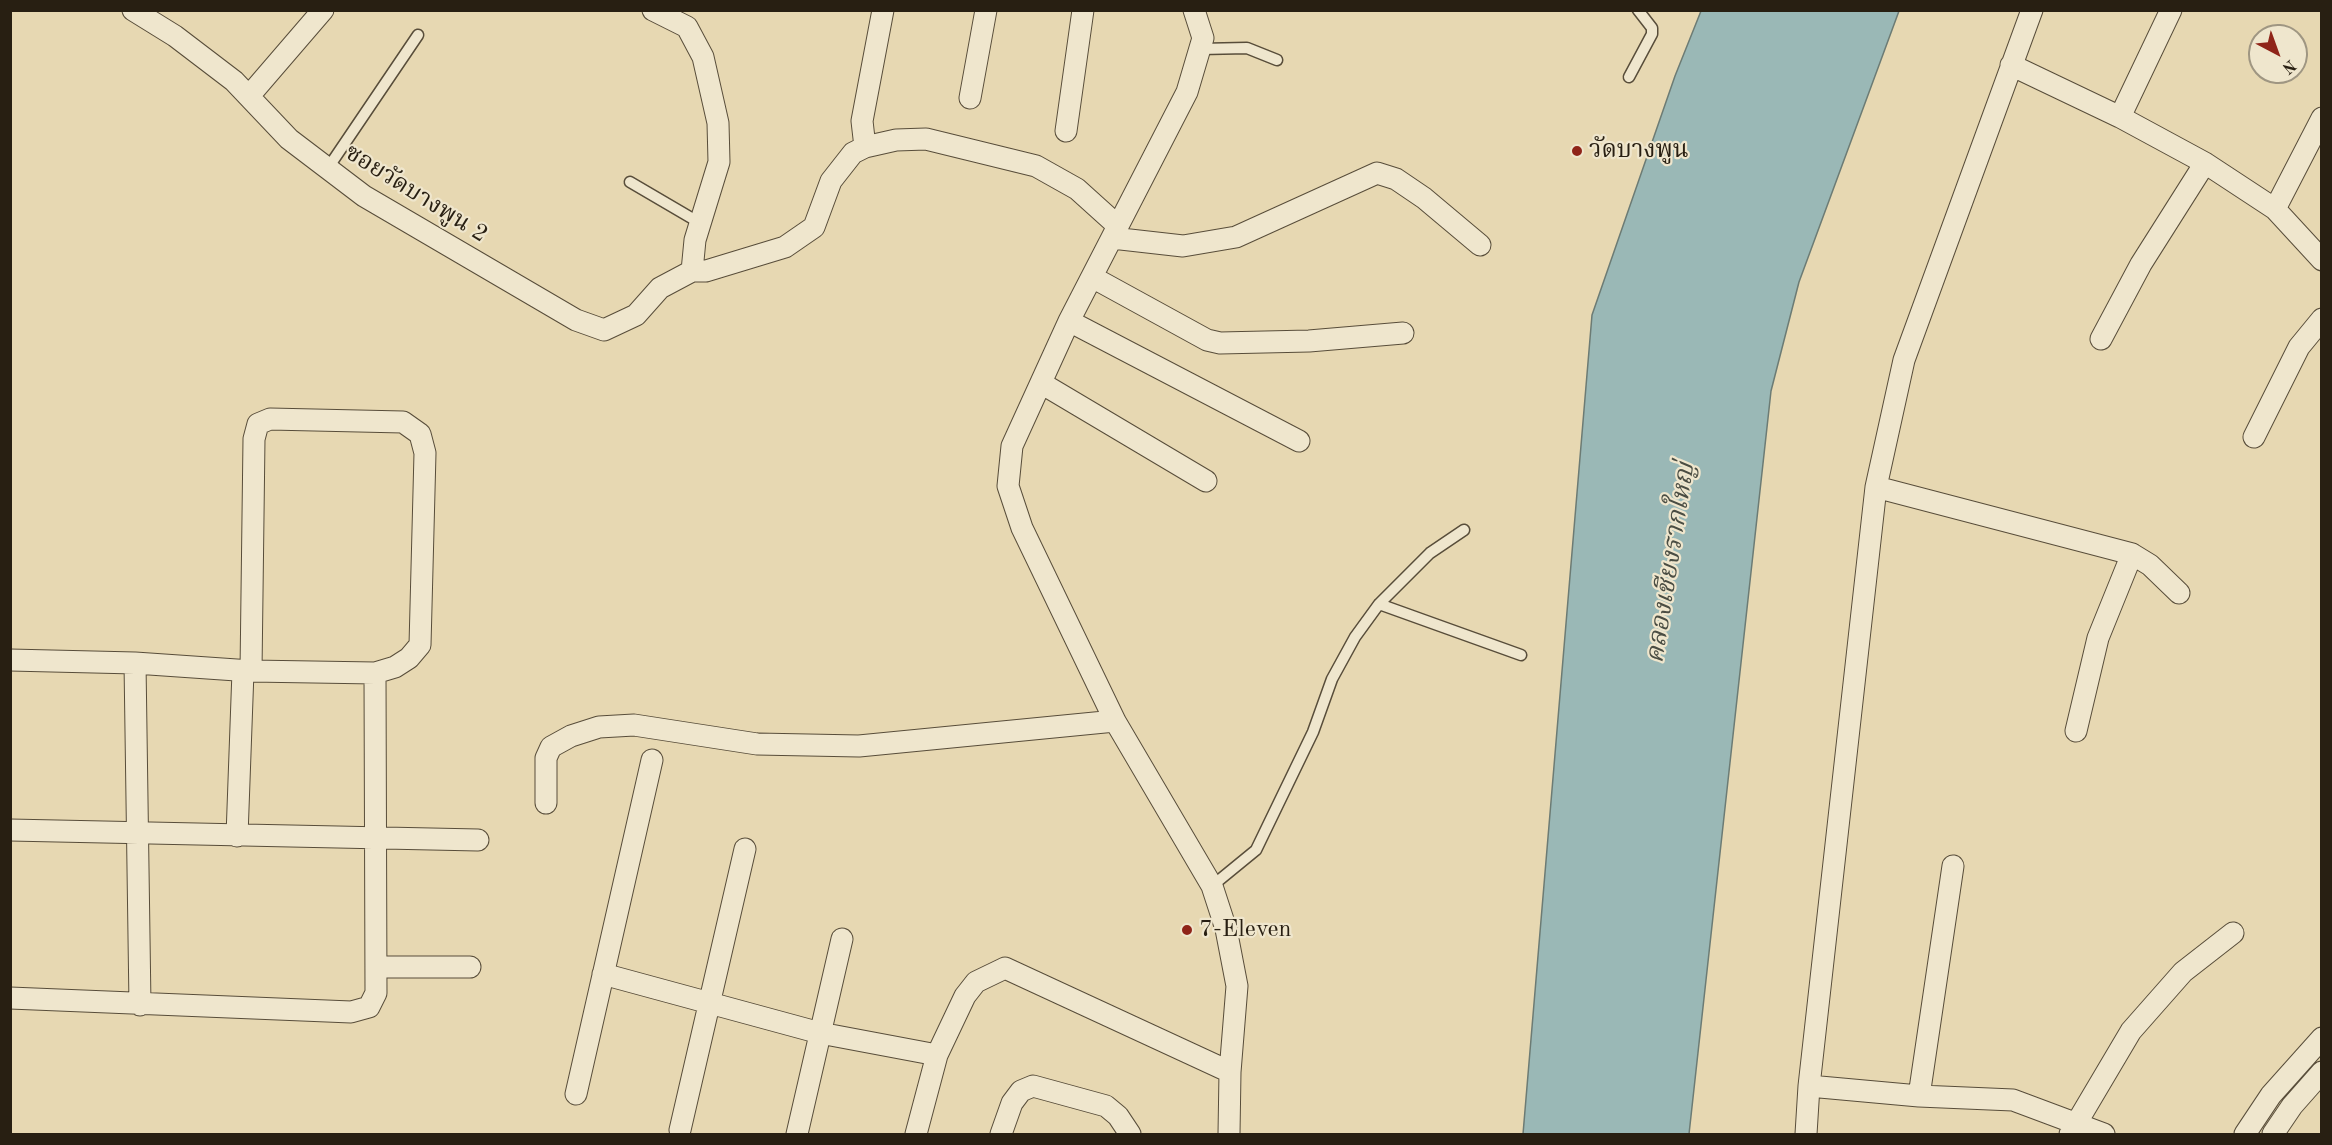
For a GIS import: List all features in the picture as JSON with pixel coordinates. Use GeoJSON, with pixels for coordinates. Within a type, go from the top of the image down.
{"type":"FeatureCollection","features":[{"type":"Feature","properties":{"kind":"street","name":"ซอยวัดบางพูน 2"},"geometry":{"type":"LineString","coordinates":[[133,10],[161,18],[175,36],[234,81],[289,139],[364,196],[576,320],[604,330],[636,315],[660,288],[692,271],[706,271],[786,247],[814,226],[831,181],[853,153],[865,147],[896,140],[926,139],[1036,166],[1077,189],[1115,232]]}},
{"type":"Feature","properties":{"kind":"street"},"geometry":{"type":"LineString","coordinates":[[249,96],[323,10]]}},
{"type":"Feature","properties":{"kind":"street"},"geometry":{"type":"LineString","coordinates":[[865,147],[861,121],[883,10]]}},
{"type":"Feature","properties":{"kind":"street"},"geometry":{"type":"LineString","coordinates":[[970,98],[986,10]]}},
{"type":"Feature","properties":{"kind":"street"},"geometry":{"type":"LineString","coordinates":[[1066,131],[1083,10]]}},
{"type":"Feature","properties":{"kind":"street"},"geometry":{"type":"LineString","coordinates":[[1194,10],[1203,38],[1187,92],[1069,321],[1012,446],[1008,486],[1022,528],[1115,721],[1212,886],[1226,929],[1237,986],[1230,1072],[1229,1134]]}},
{"type":"Feature","properties":{"kind":"street"},"geometry":{"type":"LineString","coordinates":[[1806,1134],[1809,1086],[1876,487],[1904,360],[2032,10]]}},
{"type":"Feature","properties":{"kind":"street"},"geometry":{"type":"LineString","coordinates":[[2120,117],[2171,10]]}},
{"type":"Feature","properties":{"kind":"street"},"geometry":{"type":"LineString","coordinates":[[667,13],[687,27],[703,57],[718,123],[719,162],[694,240],[692,271]]}},
{"type":"Feature","properties":{"kind":"street"},"geometry":{"type":"LineString","coordinates":[[2011,65],[2120,117],[2205,164],[2275,209],[2322,260]]}},
{"type":"Feature","properties":{"kind":"street"},"geometry":{"type":"LineString","coordinates":[[2275,209],[2322,118]]}},
{"type":"Feature","properties":{"kind":"street"},"geometry":{"type":"LineString","coordinates":[[2101,339],[2141,264],[2205,164]]}},
{"type":"Feature","properties":{"kind":"street"},"geometry":{"type":"LineString","coordinates":[[1115,232],[1183,246],[1236,237],[1377,173],[1396,179],[1424,198],[1480,245]]}},
{"type":"Feature","properties":{"kind":"street"},"geometry":{"type":"LineString","coordinates":[[1092,277],[1207,340],[1221,343],[1309,341],[1403,333]]}},
{"type":"Feature","properties":{"kind":"street"},"geometry":{"type":"LineString","coordinates":[[2254,437],[2299,348],[2322,319]]}},
{"type":"Feature","properties":{"kind":"street"},"geometry":{"type":"LineString","coordinates":[[1069,321],[1299,441]]}},
{"type":"Feature","properties":{"kind":"street"},"geometry":{"type":"LineString","coordinates":[[1041,383],[1206,481]]}},
{"type":"Feature","properties":{"kind":"street"},"geometry":{"type":"LineString","coordinates":[[10,660],[135,663],[247,671],[375,673],[402,663],[420,645],[425,453],[420,434],[403,422],[374,420],[270,419],[258,424],[254,439],[247,671],[237,836]]}},
{"type":"Feature","properties":{"kind":"street"},"geometry":{"type":"LineString","coordinates":[[1876,487],[2132,554],[2150,566],[2179,593]]}},
{"type":"Feature","properties":{"kind":"street"},"geometry":{"type":"LineString","coordinates":[[2076,731],[2098,638],[2132,554]]}},
{"type":"Feature","properties":{"kind":"street"},"geometry":{"type":"LineString","coordinates":[[135,663],[140,1005]]}},
{"type":"Feature","properties":{"kind":"street"},"geometry":{"type":"LineString","coordinates":[[10,998],[351,1012],[369,1007],[376,993],[375,673]]}},
{"type":"Feature","properties":{"kind":"street"},"geometry":{"type":"LineString","coordinates":[[546,803],[546,758],[551,747],[571,736],[599,727],[634,725],[757,744],[859,746],[1115,721]]}},
{"type":"Feature","properties":{"kind":"street"},"geometry":{"type":"LineString","coordinates":[[576,1094],[652,760]]}},
{"type":"Feature","properties":{"kind":"street"},"geometry":{"type":"LineString","coordinates":[[10,830],[374,840],[478,840]]}},
{"type":"Feature","properties":{"kind":"street"},"geometry":{"type":"LineString","coordinates":[[680,1130],[745,849]]}},
{"type":"Feature","properties":{"kind":"street"},"geometry":{"type":"LineString","coordinates":[[1919,1096],[1953,866]]}},
{"type":"Feature","properties":{"kind":"street"},"geometry":{"type":"LineString","coordinates":[[2073,1129],[2132,1031],[2183,972],[2233,933]]}},
{"type":"Feature","properties":{"kind":"street"},"geometry":{"type":"LineString","coordinates":[[797,1134],[842,939]]}},
{"type":"Feature","properties":{"kind":"street"},"geometry":{"type":"LineString","coordinates":[[376,967],[470,967]]}},
{"type":"Feature","properties":{"kind":"street"},"geometry":{"type":"LineString","coordinates":[[916,1134],[937,1055],[964,996],[976,982],[1005,968],[1230,1072]]}},
{"type":"Feature","properties":{"kind":"street"},"geometry":{"type":"LineString","coordinates":[[603,974],[820,1033],[937,1055]]}},
{"type":"Feature","properties":{"kind":"street"},"geometry":{"type":"LineString","coordinates":[[2245,1134],[2271,1095],[2322,1038]]}},
{"type":"Feature","properties":{"kind":"street"},"geometry":{"type":"LineString","coordinates":[[2273,1134],[2292,1106],[2322,1072]]}},
{"type":"Feature","properties":{"kind":"street"},"geometry":{"type":"LineString","coordinates":[[1001,1134],[1012,1103],[1021,1091],[1032,1086],[1106,1106],[1118,1116],[1131,1134]]}},
{"type":"Feature","properties":{"kind":"street"},"geometry":{"type":"LineString","coordinates":[[1809,1086],[1919,1096],[2013,1100],[2073,1129],[2104,1134]]}},
{"type":"Feature","properties":{"kind":"lane"},"geometry":{"type":"LineString","coordinates":[[1629,77],[1652,34],[1652,28],[1638,10]]}},
{"type":"Feature","properties":{"kind":"lane"},"geometry":{"type":"LineString","coordinates":[[327,168],[418,35]]}},
{"type":"Feature","properties":{"kind":"lane"},"geometry":{"type":"LineString","coordinates":[[1200,49],[1247,48],[1277,60]]}},
{"type":"Feature","properties":{"kind":"lane"},"geometry":{"type":"LineString","coordinates":[[630,182],[700,223]]}},
{"type":"Feature","properties":{"kind":"lane"},"geometry":{"type":"LineString","coordinates":[[1212,886],[1256,850],[1313,732],[1332,679],[1355,637],[1379,604],[1430,553],[1464,530]]}},
{"type":"Feature","properties":{"kind":"lane"},"geometry":{"type":"LineString","coordinates":[[1379,604],[1521,655]]}},
{"type":"Feature","properties":{"kind":"water","name":"คลองเชียงรากใหญ่"},"geometry":{"type":"Polygon","coordinates":[[[1701,11],[1899,11],[1799,282],[1771,391],[1689,1134],[1523,1134],[1592,315],[1675,76],[1701,11]]]}},
{"type":"Feature","properties":{"kind":"place","name":"วัดบางพูน"},"geometry":{"type":"Point","coordinates":[1577,151]}},
{"type":"Feature","properties":{"kind":"place","name":"7-Eleven"},"geometry":{"type":"Point","coordinates":[1187,930]}}]}
